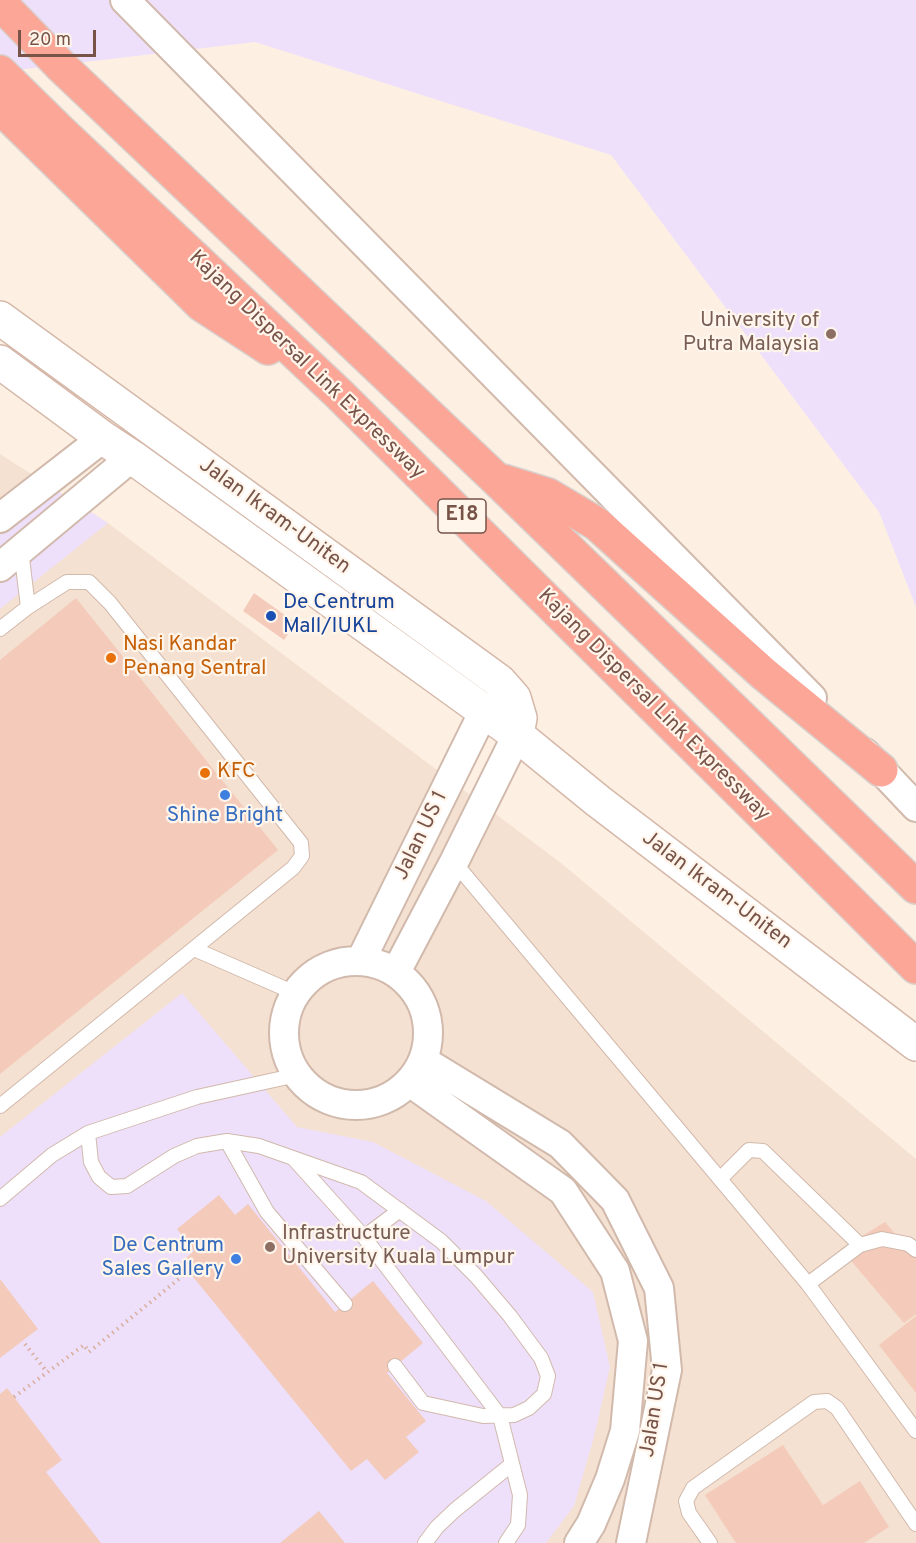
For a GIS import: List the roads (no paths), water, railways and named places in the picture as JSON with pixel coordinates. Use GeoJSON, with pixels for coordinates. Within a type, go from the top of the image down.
{"type":"FeatureCollection","features":[{"type":"Feature","properties":{"kind":"highway","name":"E18"},"geometry":{"type":"LineString","coordinates":[[0,3],[62,67],[496,479],[916,887]]}},
{"type":"Feature","properties":{"kind":"highway","name":"Kajang Dispersal Link Expressway"},"geometry":{"type":"LineString","coordinates":[[0,72],[340,395],[916,967]]}},
{"type":"Feature","properties":{"kind":"highway"},"geometry":{"type":"LineString","coordinates":[[0,107],[202,305],[340,395]]}},
{"type":"Feature","properties":{"kind":"highway"},"geometry":{"type":"LineString","coordinates":[[496,479],[548,495],[597,524],[764,674],[881,770]]}},
{"type":"Feature","properties":{"kind":"main road","name":"Jalan Ikram-Uniten"},"geometry":{"type":"LineString","coordinates":[[0,318],[499,681],[514,698],[520,718],[517,735]]}},
{"type":"Feature","properties":{"kind":"main road","name":"Jalan Ikram-Uniten"},"geometry":{"type":"LineString","coordinates":[[0,362],[517,735],[598,801],[916,1044]]}},
{"type":"Feature","properties":{"kind":"main road"},"geometry":{"type":"LineString","coordinates":[[65,366],[123,426],[134,444],[132,457]]}},
{"type":"Feature","properties":{"kind":"street"},"geometry":{"type":"LineString","coordinates":[[125,0],[776,660],[916,807]]}},
{"type":"Feature","properties":{"kind":"street"},"geometry":{"type":"LineString","coordinates":[[0,518],[103,438]]}},
{"type":"Feature","properties":{"kind":"street"},"geometry":{"type":"LineString","coordinates":[[10,559],[132,457]]}},
{"type":"Feature","properties":{"kind":"street","name":"Jalan US 1"},"geometry":{"type":"LineString","coordinates":[[361,960],[484,711]]}},
{"type":"Feature","properties":{"kind":"street","name":"Jalan US 1"},"geometry":{"type":"LineString","coordinates":[[396,972],[517,735]]}},
{"type":"Feature","properties":{"kind":"street"},"geometry":{"type":"LineString","coordinates":[[361,960],[379,964],[396,972],[414,989],[426,1012],[429,1037],[417,1072],[394,1096],[374,1104],[352,1106],[331,1102],[312,1091],[297,1076],[287,1056],[283,1034],[286,1012],[295,993],[308,978],[342,961],[361,960]]}},
{"type":"Feature","properties":{"kind":"street","name":"Jalan US 1"},"geometry":{"type":"LineString","coordinates":[[417,1072],[563,1191],[615,1270],[633,1341],[625,1431],[610,1479],[591,1524],[579,1543]]}},
{"type":"Feature","properties":{"kind":"street","name":"Jalan US 1"},"geometry":{"type":"LineString","coordinates":[[417,1072],[560,1144],[615,1200],[659,1287],[668,1370],[631,1543]]}},
{"type":"Feature","properties":{"kind":"lane"},"geometry":{"type":"LineString","coordinates":[[10,559],[28,607]]}},
{"type":"Feature","properties":{"kind":"lane"},"geometry":{"type":"LineString","coordinates":[[0,629],[28,607],[67,582],[89,582],[110,603],[301,843],[302,856],[293,868],[0,1106]]}},
{"type":"Feature","properties":{"kind":"lane"},"geometry":{"type":"LineString","coordinates":[[454,862],[808,1284],[916,1431]]}},
{"type":"Feature","properties":{"kind":"lane"},"geometry":{"type":"LineString","coordinates":[[194,949],[295,993]]}},
{"type":"Feature","properties":{"kind":"lane"},"geometry":{"type":"LineString","coordinates":[[0,1199],[52,1155],[88,1133],[197,1097],[297,1076]]}},
{"type":"Feature","properties":{"kind":"lane"},"geometry":{"type":"LineString","coordinates":[[88,1133],[91,1162],[99,1177],[111,1187],[127,1186],[174,1156],[197,1146],[227,1141],[259,1146],[292,1156],[361,1182],[441,1241],[476,1276],[541,1358],[548,1376],[544,1394],[529,1408],[514,1415],[483,1416],[423,1403],[395,1366]]}},
{"type":"Feature","properties":{"kind":"lane"},"geometry":{"type":"LineString","coordinates":[[227,1141],[267,1212],[345,1304]]}},
{"type":"Feature","properties":{"kind":"lane"},"geometry":{"type":"LineString","coordinates":[[720,1179],[749,1150],[763,1151],[860,1245]]}},
{"type":"Feature","properties":{"kind":"lane"},"geometry":{"type":"LineString","coordinates":[[292,1156],[364,1237],[500,1416],[520,1495],[518,1525],[506,1543]]}},
{"type":"Feature","properties":{"kind":"lane"},"geometry":{"type":"LineString","coordinates":[[364,1237],[400,1210]]}},
{"type":"Feature","properties":{"kind":"lane"},"geometry":{"type":"LineString","coordinates":[[808,1284],[860,1245],[882,1239],[908,1244],[916,1250]]}},
{"type":"Feature","properties":{"kind":"lane"},"geometry":{"type":"LineString","coordinates":[[710,1543],[689,1513],[686,1501],[693,1488],[814,1402],[827,1401],[837,1408],[916,1524]]}},
{"type":"Feature","properties":{"kind":"lane"},"geometry":{"type":"LineString","coordinates":[[739,1455],[747,1468]]}},
{"type":"Feature","properties":{"kind":"lane"},"geometry":{"type":"LineString","coordinates":[[425,1543],[437,1527],[455,1510],[512,1464]]}},
{"type":"Feature","properties":{"kind":"place","name":"University of Putra Malaysia"},"geometry":{"type":"Point","coordinates":[831,334]}},
{"type":"Feature","properties":{"kind":"place","name":"De Centrum Mall/IUKL"},"geometry":{"type":"Point","coordinates":[271,616]}},
{"type":"Feature","properties":{"kind":"place","name":"Nasi Kandar Penang Sentral"},"geometry":{"type":"Point","coordinates":[111,658]}},
{"type":"Feature","properties":{"kind":"place","name":"KFC"},"geometry":{"type":"Point","coordinates":[205,773]}},
{"type":"Feature","properties":{"kind":"place","name":"Shine Bright"},"geometry":{"type":"Point","coordinates":[225,795]}},
{"type":"Feature","properties":{"kind":"place","name":"Infrastructure University Kuala Lumpur"},"geometry":{"type":"Point","coordinates":[270,1247]}},
{"type":"Feature","properties":{"kind":"place","name":"De Centrum Sales Gallery"},"geometry":{"type":"Point","coordinates":[236,1259]}}]}
